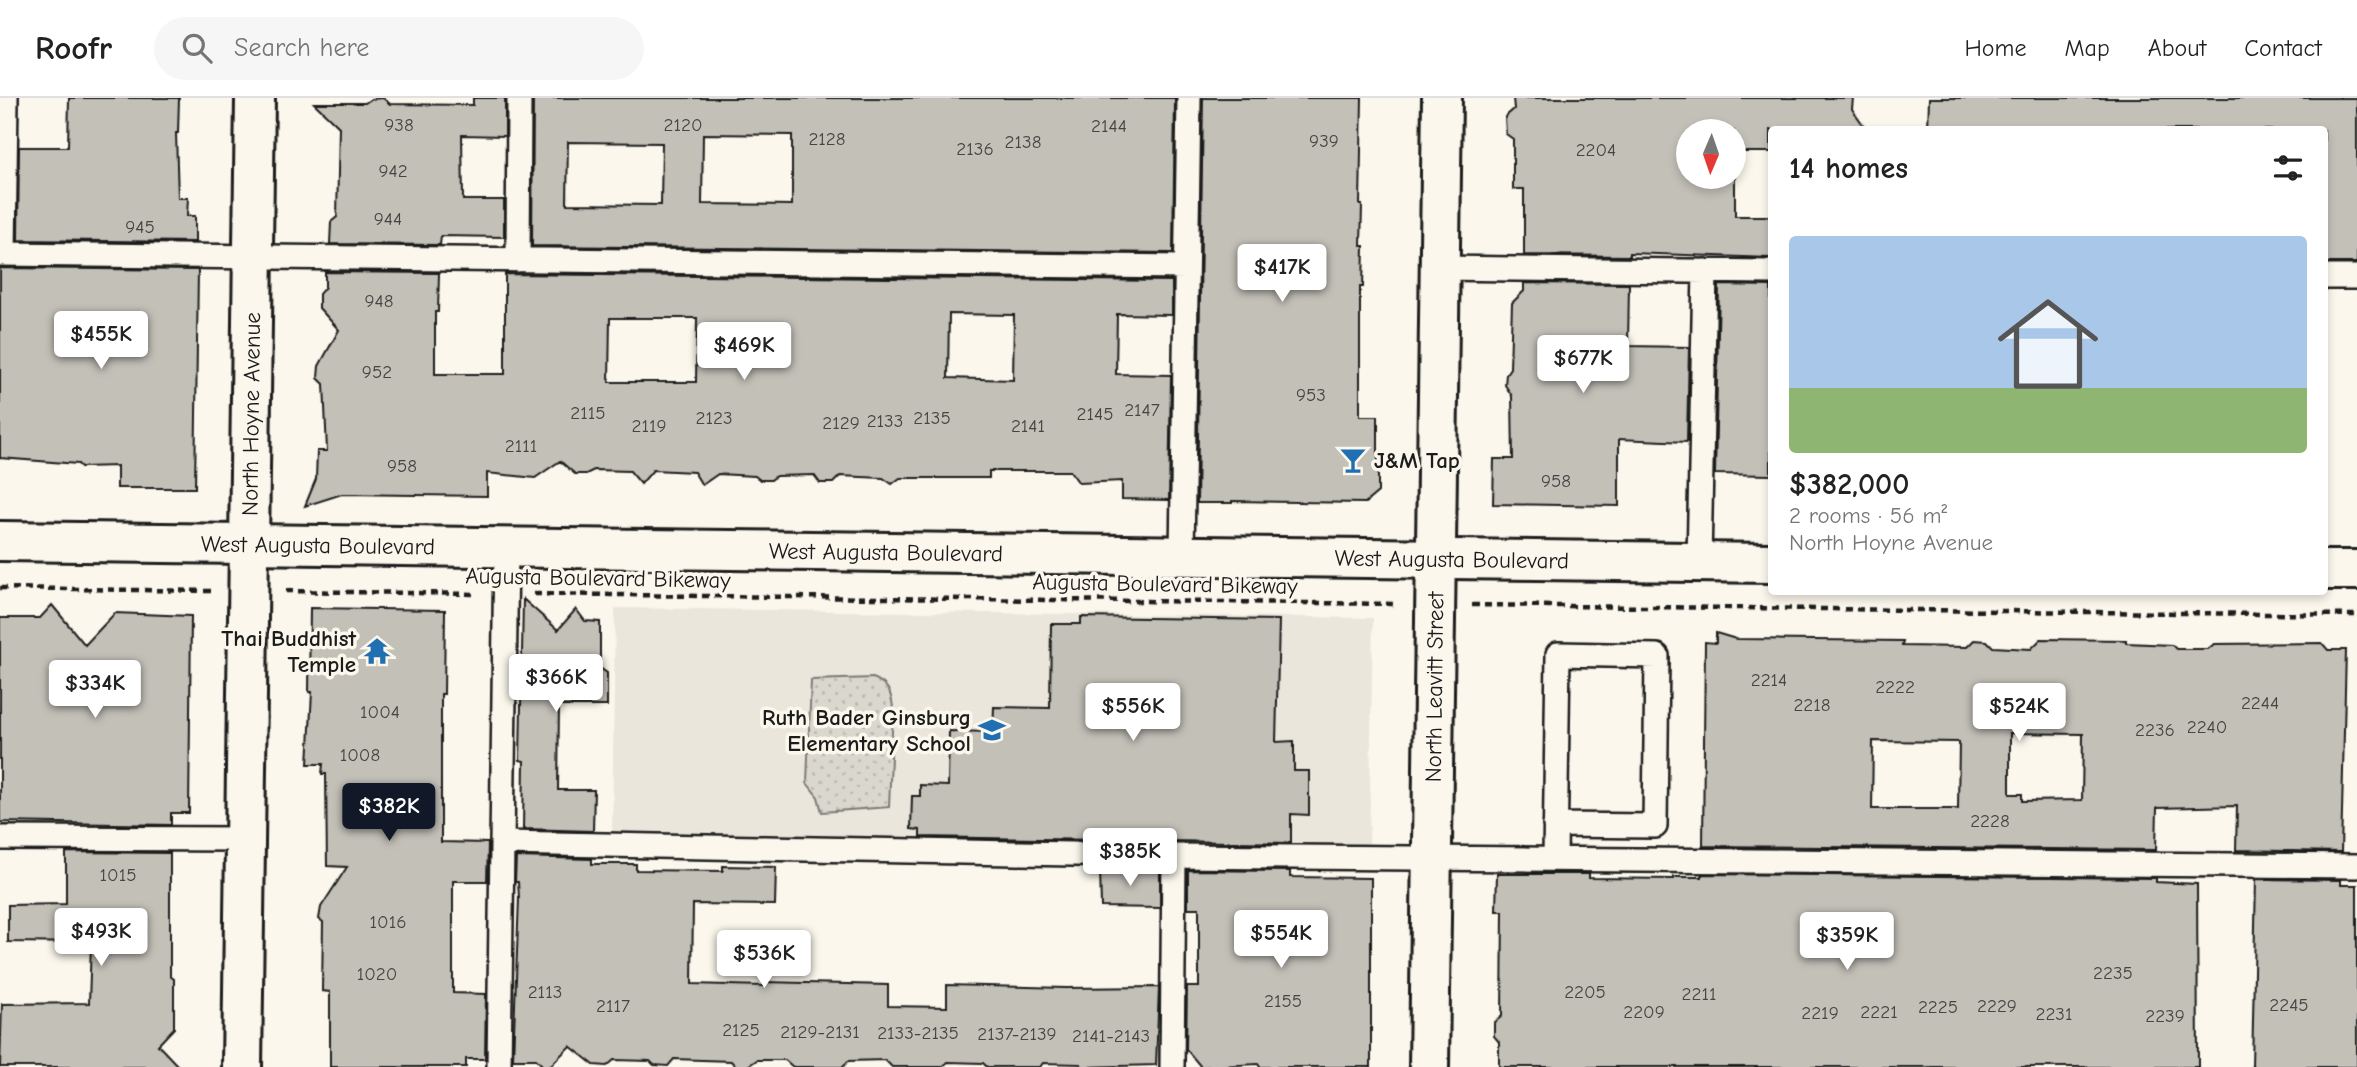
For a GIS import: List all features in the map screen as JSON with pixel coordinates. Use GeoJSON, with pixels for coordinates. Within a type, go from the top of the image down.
{"type":"FeatureCollection","features":[{"type":"Feature","properties":{"kind":"street","name":"North Hoyne Avenue"},"geometry":{"type":"LineString","coordinates":[[242,1067],[255,98]]}},
{"type":"Feature","properties":{"kind":"street","name":"North Leavitt Street"},"geometry":{"type":"LineString","coordinates":[[1429,1067],[1442,98]]}},
{"type":"Feature","properties":{"kind":"street","name":"West Augusta Boulevard"},"geometry":{"type":"LineString","coordinates":[[0,541],[1768,563]]}},
{"type":"Feature","properties":{"kind":"street"},"geometry":{"type":"LineString","coordinates":[[2328,570],[2357,570]]}},
{"type":"Feature","properties":{"kind":"lane"},"geometry":{"type":"LineString","coordinates":[[6,98],[2,254],[1186,267]]}},
{"type":"Feature","properties":{"kind":"lane"},"geometry":{"type":"LineString","coordinates":[[517,260],[519,98]]}},
{"type":"Feature","properties":{"kind":"lane"},"geometry":{"type":"LineString","coordinates":[[1182,555],[1189,98]]}},
{"type":"Feature","properties":{"kind":"lane"},"geometry":{"type":"LineString","coordinates":[[1440,268],[1768,272]]}},
{"type":"Feature","properties":{"kind":"lane"},"geometry":{"type":"LineString","coordinates":[[1699,562],[1705,271]]}},
{"type":"Feature","properties":{"kind":"lane"},"geometry":{"type":"LineString","coordinates":[[2328,277],[2357,277]]}},
{"type":"Feature","properties":{"kind":"lane"},"geometry":{"type":"LineString","coordinates":[[499,1067],[506,547]]}},
{"type":"Feature","properties":{"kind":"lane"},"geometry":{"type":"LineString","coordinates":[[1555,825],[1655,826],[1657,656],[1558,654],[1555,825],[1555,858]]}},
{"type":"Feature","properties":{"kind":"lane"},"geometry":{"type":"LineString","coordinates":[[0,838],[245,839]]}},
{"type":"Feature","properties":{"kind":"lane"},"geometry":{"type":"LineString","coordinates":[[502,844],[1174,856],[1432,856],[2357,866]]}},
{"type":"Feature","properties":{"kind":"lane"},"geometry":{"type":"LineString","coordinates":[[1172,1067],[1174,856]]}},
{"type":"Feature","properties":{"kind":"path"},"geometry":{"type":"LineString","coordinates":[[0,588],[201,591]]}},
{"type":"Feature","properties":{"kind":"path","name":"Augusta Boulevard Bikeway"},"geometry":{"type":"LineString","coordinates":[[308,592],[2357,615]]}},
{"type":"Feature","properties":{"kind":"shaded area","name":"Ruth Bader Ginsburg Elementary School"},"geometry":{"type":"Polygon","coordinates":[[[615,608],[1373,618],[1369,852],[612,841],[615,608]]]}},
{"type":"Feature","properties":{"kind":"shaded area"},"geometry":{"type":"Polygon","coordinates":[[[873,678],[888,689],[893,707],[889,807],[822,812],[818,797],[807,783],[811,680],[873,678]]]}},
{"type":"Feature","properties":{"kind":"building"},"geometry":{"type":"Polygon","coordinates":[[[69,98],[179,98],[176,133],[178,198],[188,198],[187,216],[195,216],[195,242],[18,240],[19,147],[68,147],[69,98]]]}},
{"type":"Feature","properties":{"kind":"building"},"geometry":{"type":"Polygon","coordinates":[[[383,98],[390,104],[473,105],[473,98],[505,98],[505,136],[462,135],[463,200],[504,200],[504,237],[441,236],[440,245],[330,244],[331,222],[337,217],[339,127],[314,103],[365,103],[371,99],[383,98]]]}},
{"type":"Feature","properties":{"kind":"building"},"geometry":{"type":"Polygon","coordinates":[[[533,98],[1175,98],[1173,253],[532,246],[533,98]],[[703,134],[702,204],[792,205],[792,135],[703,134]],[[568,142],[567,204],[661,205],[662,143],[568,142]]]}},
{"type":"Feature","properties":{"kind":"building"},"geometry":{"type":"Polygon","coordinates":[[[1203,98],[1362,98],[1360,205],[1361,246],[1364,246],[1363,287],[1360,287],[1360,416],[1378,416],[1378,492],[1365,503],[1197,503],[1203,98]]]}},
{"type":"Feature","properties":{"kind":"building"},"geometry":{"type":"Polygon","coordinates":[[[1513,98],[1853,98],[1852,109],[1864,126],[1768,126],[1768,152],[1746,152],[1746,119],[1676,119],[1676,189],[1735,189],[1735,216],[1768,216],[1768,258],[1630,253],[1630,256],[1524,255],[1524,189],[1513,189],[1513,139],[1506,134],[1505,117],[1514,109],[1513,98]]]}},
{"type":"Feature","properties":{"kind":"building"},"geometry":{"type":"Polygon","coordinates":[[[1929,98],[2357,98],[2357,263],[2328,263],[2328,126],[1928,126],[1929,98]]]}},
{"type":"Feature","properties":{"kind":"building"},"geometry":{"type":"Polygon","coordinates":[[[0,268],[198,270],[195,488],[117,488],[117,466],[81,467],[78,464],[0,458],[0,268]]]}},
{"type":"Feature","properties":{"kind":"building"},"geometry":{"type":"Polygon","coordinates":[[[325,272],[439,273],[438,312],[435,312],[435,374],[505,374],[505,274],[1172,281],[1172,315],[1117,314],[1116,374],[1171,375],[1169,500],[1122,499],[1122,481],[1079,483],[1070,471],[989,471],[989,478],[900,478],[892,484],[883,478],[840,476],[833,483],[820,483],[814,475],[776,476],[771,480],[760,480],[755,476],[718,474],[702,485],[694,472],[653,470],[641,484],[630,471],[594,470],[586,474],[575,474],[560,461],[535,478],[487,473],[487,496],[342,494],[305,506],[316,479],[317,451],[327,451],[324,384],[318,378],[319,366],[339,330],[319,308],[319,294],[325,287],[325,272]],[[949,314],[948,378],[1013,380],[1014,315],[949,314]],[[610,318],[609,382],[696,382],[697,318],[610,318]]]}},
{"type":"Feature","properties":{"kind":"building"},"geometry":{"type":"Polygon","coordinates":[[[1524,283],[1629,284],[1628,346],[1689,347],[1687,442],[1619,439],[1619,506],[1493,504],[1494,459],[1513,459],[1512,396],[1505,385],[1506,374],[1510,368],[1512,303],[1524,291],[1524,283]]]}},
{"type":"Feature","properties":{"kind":"building"},"geometry":{"type":"Polygon","coordinates":[[[1719,285],[1768,286],[1768,475],[1715,474],[1719,285]]]}},
{"type":"Feature","properties":{"kind":"building"},"geometry":{"type":"Polygon","coordinates":[[[523,599],[558,630],[576,609],[585,621],[600,622],[600,668],[607,673],[607,706],[559,706],[558,790],[594,790],[593,831],[523,829],[524,761],[520,760],[523,599]]]}},
{"type":"Feature","properties":{"kind":"building"},"geometry":{"type":"Polygon","coordinates":[[[52,605],[85,645],[115,613],[191,616],[189,813],[171,813],[171,825],[0,822],[0,618],[40,618],[52,605]]]}},
{"type":"Feature","properties":{"kind":"building"},"geometry":{"type":"Polygon","coordinates":[[[310,608],[445,610],[444,694],[441,694],[441,842],[488,843],[487,881],[453,881],[453,993],[486,994],[485,1059],[466,1059],[466,1067],[330,1067],[330,992],[322,991],[323,922],[319,919],[321,907],[347,867],[327,866],[326,774],[322,774],[323,764],[308,764],[312,692],[309,692],[310,608]]]}},
{"type":"Feature","properties":{"kind":"building"},"geometry":{"type":"Polygon","coordinates":[[[1081,617],[1279,620],[1276,742],[1294,741],[1294,771],[1309,771],[1309,815],[1291,814],[1291,843],[920,837],[920,830],[911,829],[912,796],[920,796],[920,785],[948,786],[949,731],[993,732],[994,707],[1050,708],[1051,624],[1081,624],[1081,617]]]}},
{"type":"Feature","properties":{"kind":"building"},"geometry":{"type":"Polygon","coordinates":[[[1716,633],[1736,639],[1903,641],[1902,646],[1967,647],[1974,640],[1987,641],[1993,647],[2031,649],[2041,639],[2126,640],[2126,643],[2172,645],[2176,649],[2208,649],[2214,644],[2322,643],[2328,650],[2346,650],[2341,852],[2236,850],[2237,806],[2157,808],[2156,850],[1703,846],[1705,642],[1716,643],[1716,633]],[[2010,733],[2010,794],[2022,794],[2022,801],[2082,800],[2083,734],[2010,733]],[[1873,741],[1872,809],[1958,809],[1959,742],[1873,741]]]}},
{"type":"Feature","properties":{"kind":"building"},"geometry":{"type":"Polygon","coordinates":[[[66,852],[170,853],[170,976],[174,979],[174,1028],[158,1045],[179,1067],[0,1067],[2,1004],[89,1003],[91,943],[8,942],[8,905],[66,904],[66,852]]]}},
{"type":"Feature","properties":{"kind":"building"},"geometry":{"type":"Polygon","coordinates":[[[516,857],[592,859],[592,864],[636,864],[636,870],[723,871],[723,866],[776,867],[775,905],[693,904],[692,984],[765,986],[765,982],[888,985],[888,1006],[947,1007],[947,985],[1159,987],[1156,1065],[1083,1067],[1080,1064],[1043,1063],[1040,1067],[987,1067],[983,1063],[948,1062],[942,1067],[892,1067],[885,1060],[848,1061],[843,1067],[793,1067],[785,1060],[757,1060],[746,1067],[736,1067],[731,1061],[674,1059],[668,1066],[654,1065],[650,1061],[614,1060],[607,1066],[594,1065],[570,1046],[549,1067],[544,1067],[536,1059],[513,1059],[519,898],[518,882],[515,882],[516,857]]]}},
{"type":"Feature","properties":{"kind":"building"},"geometry":{"type":"Polygon","coordinates":[[[1100,869],[1160,870],[1160,908],[1101,907],[1100,869]]]}},
{"type":"Feature","properties":{"kind":"building"},"geometry":{"type":"Polygon","coordinates":[[[1188,870],[1290,871],[1290,877],[1371,878],[1371,1067],[1260,1067],[1258,1064],[1201,1067],[1186,1049],[1187,987],[1199,987],[1199,908],[1188,908],[1188,870]]]}},
{"type":"Feature","properties":{"kind":"building"},"geometry":{"type":"Polygon","coordinates":[[[1497,874],[1589,874],[1589,878],[1674,879],[1702,877],[1702,874],[2156,878],[2156,882],[2197,884],[2198,1067],[1499,1067],[1499,1042],[1494,1036],[1494,1023],[1502,1016],[1503,911],[1496,911],[1497,874]]]}},
{"type":"Feature","properties":{"kind":"building"},"geometry":{"type":"Polygon","coordinates":[[[2256,879],[2341,880],[2341,885],[2357,885],[2357,1067],[2252,1067],[2256,879]]]}},
{"type":"Feature","properties":{"kind":"place","name":"J&M Tap"},"geometry":{"type":"Point","coordinates":[1353,460]}},
{"type":"Feature","properties":{"kind":"place","name":"Thai Buddhist Temple"},"geometry":{"type":"Point","coordinates":[377,651]}},
{"type":"Feature","properties":{"kind":"place","name":"Ruth Bader Ginsburg Elementary School"},"geometry":{"type":"Point","coordinates":[992,730]}}]}
